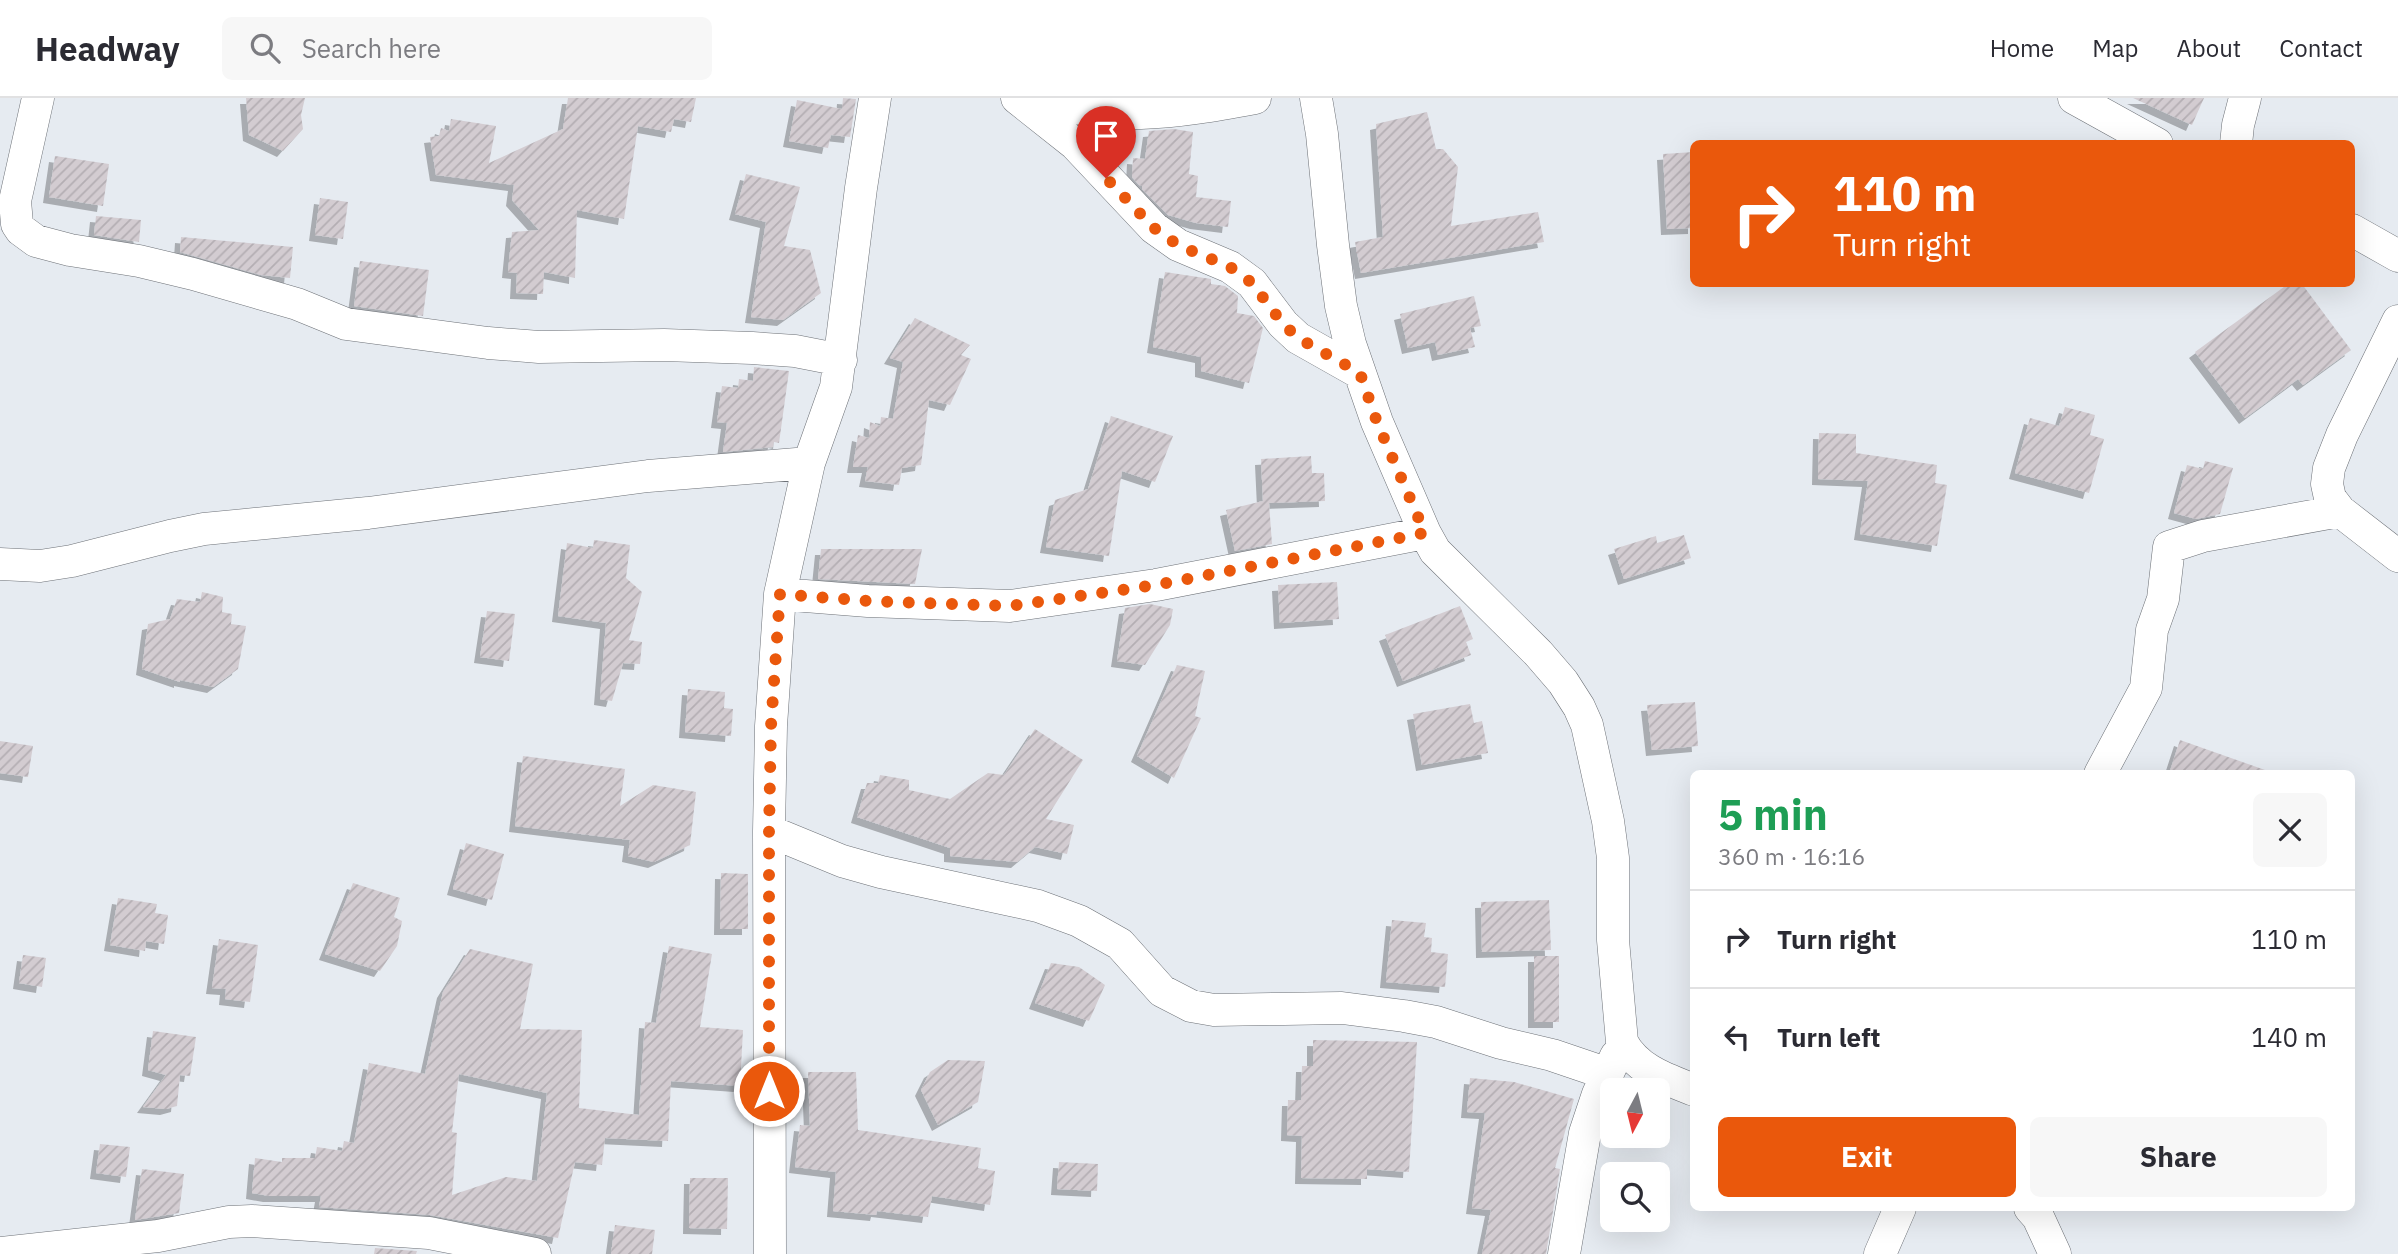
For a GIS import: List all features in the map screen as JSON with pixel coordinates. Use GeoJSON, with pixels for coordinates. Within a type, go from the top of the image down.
{"type":"FeatureCollection","features":[{"type":"Feature","properties":{"kind":"street"},"geometry":{"type":"LineString","coordinates":[[37,98],[15,201],[21,230],[36,240],[70,250],[139,261],[193,274],[297,304],[346,324],[539,347],[664,345],[752,348],[795,351],[841,360]]}},
{"type":"Feature","properties":{"kind":"street"},"geometry":{"type":"LineString","coordinates":[[770,1254],[769,831],[771,726],[780,594],[809,463],[836,387],[875,98]]}},
{"type":"Feature","properties":{"kind":"street"},"geometry":{"type":"LineString","coordinates":[[1018,99],[1089,111],[1142,113],[1255,98]]}},
{"type":"Feature","properties":{"kind":"street"},"geometry":{"type":"LineString","coordinates":[[1316,98],[1341,306],[1350,344],[1377,422],[1435,551],[1538,653],[1580,707],[1587,725],[1608,821],[1613,858],[1613,940],[1622,1042],[1598,1094],[1585,1133],[1564,1254]]}},
{"type":"Feature","properties":{"kind":"street"},"geometry":{"type":"LineString","coordinates":[[2074,98],[2150,140]]}},
{"type":"Feature","properties":{"kind":"street"},"geometry":{"type":"LineString","coordinates":[[2236,140],[2245,98]]}},
{"type":"Feature","properties":{"kind":"street"},"geometry":{"type":"LineString","coordinates":[[1018,99],[1075,144],[1154,228],[1178,245],[1230,267],[1252,283],[1283,324],[1298,338],[1360,373]]}},
{"type":"Feature","properties":{"kind":"street"},"geometry":{"type":"LineString","coordinates":[[2355,232],[2398,256]]}},
{"type":"Feature","properties":{"kind":"street"},"geometry":{"type":"LineString","coordinates":[[2398,321],[2342,435],[2329,468],[2328,491],[2340,511],[2398,556]]}},
{"type":"Feature","properties":{"kind":"street"},"geometry":{"type":"LineString","coordinates":[[0,564],[40,566],[72,561],[204,529],[393,510],[648,476],[809,463]]}},
{"type":"Feature","properties":{"kind":"street"},"geometry":{"type":"LineString","coordinates":[[2102,770],[2146,688],[2152,630],[2163,598],[2169,547],[2203,536],[2340,511]]}},
{"type":"Feature","properties":{"kind":"street"},"geometry":{"type":"LineString","coordinates":[[780,594],[868,601],[1010,606],[1156,585],[1425,533]]}},
{"type":"Feature","properties":{"kind":"street"},"geometry":{"type":"LineString","coordinates":[[769,831],[842,861],[1038,906],[1079,921],[1120,944],[1162,991],[1173,999],[1200,1009],[1342,1008],[1404,1016],[1436,1022],[1608,1074]]}},
{"type":"Feature","properties":{"kind":"street"},"geometry":{"type":"LineString","coordinates":[[1622,1042],[1640,1066],[1690,1088]]}},
{"type":"Feature","properties":{"kind":"street"},"geometry":{"type":"LineString","coordinates":[[1880,1254],[1899,1211]]}},
{"type":"Feature","properties":{"kind":"street"},"geometry":{"type":"LineString","coordinates":[[2032,1211],[2038,1217],[2055,1254]]}},
{"type":"Feature","properties":{"kind":"street"},"geometry":{"type":"LineString","coordinates":[[0,1253],[158,1236],[229,1222],[252,1221],[429,1233],[535,1254]]}},
{"type":"Feature","properties":{"kind":"building"},"geometry":{"type":"Polygon","coordinates":[[[246,98],[305,98],[301,115],[303,129],[283,151],[249,135],[246,98]]]}},
{"type":"Feature","properties":{"kind":"building"},"geometry":{"type":"Polygon","coordinates":[[[568,98],[696,98],[691,122],[674,119],[671,132],[638,126],[624,219],[577,210],[575,278],[544,272],[543,294],[516,293],[517,273],[508,272],[512,232],[539,230],[512,200],[514,185],[436,175],[430,137],[439,136],[441,128],[449,131],[451,119],[496,126],[489,163],[563,129],[568,98]]]}},
{"type":"Feature","properties":{"kind":"building"},"geometry":{"type":"Polygon","coordinates":[[[843,98],[856,99],[850,137],[831,135],[828,148],[789,141],[797,100],[842,109],[843,98]]]}},
{"type":"Feature","properties":{"kind":"building"},"geometry":{"type":"Polygon","coordinates":[[[2133,98],[2204,98],[2192,125],[2133,98]]]}},
{"type":"Feature","properties":{"kind":"building"},"geometry":{"type":"Polygon","coordinates":[[[1427,112],[1436,149],[1443,149],[1458,167],[1451,226],[1538,212],[1544,242],[1361,273],[1355,242],[1383,237],[1376,124],[1427,112]]]}},
{"type":"Feature","properties":{"kind":"building"},"geometry":{"type":"Polygon","coordinates":[[[1174,129],[1193,132],[1189,174],[1198,176],[1196,197],[1231,201],[1228,227],[1196,223],[1168,215],[1132,177],[1133,158],[1145,159],[1149,131],[1174,129]]]}},
{"type":"Feature","properties":{"kind":"building"},"geometry":{"type":"Polygon","coordinates":[[[1690,152],[1690,228],[1667,229],[1663,154],[1690,152]]]}},
{"type":"Feature","properties":{"kind":"building"},"geometry":{"type":"Polygon","coordinates":[[[55,156],[109,164],[103,206],[49,197],[55,156]]]}},
{"type":"Feature","properties":{"kind":"building"},"geometry":{"type":"Polygon","coordinates":[[[746,174],[800,187],[784,246],[810,250],[821,293],[783,320],[751,317],[766,222],[735,214],[746,174]]]}},
{"type":"Feature","properties":{"kind":"building"},"geometry":{"type":"Polygon","coordinates":[[[320,198],[348,202],[343,239],[315,235],[320,198]]]}},
{"type":"Feature","properties":{"kind":"building"},"geometry":{"type":"Polygon","coordinates":[[[96,216],[141,220],[139,242],[94,235],[96,216]]]}},
{"type":"Feature","properties":{"kind":"building"},"geometry":{"type":"Polygon","coordinates":[[[181,237],[293,247],[290,278],[261,275],[180,252],[181,237]]]}},
{"type":"Feature","properties":{"kind":"building"},"geometry":{"type":"Polygon","coordinates":[[[360,261],[429,270],[423,316],[354,306],[360,261]]]}},
{"type":"Feature","properties":{"kind":"building"},"geometry":{"type":"Polygon","coordinates":[[[1165,272],[1211,279],[1211,284],[1225,286],[1238,296],[1237,313],[1254,316],[1263,328],[1249,383],[1201,371],[1201,357],[1153,347],[1165,272]]]}},
{"type":"Feature","properties":{"kind":"building"},"geometry":{"type":"Polygon","coordinates":[[[2284,287],[2304,287],[2351,350],[2303,385],[2298,379],[2245,418],[2195,352],[2284,287]]]}},
{"type":"Feature","properties":{"kind":"building"},"geometry":{"type":"Polygon","coordinates":[[[1474,296],[1481,326],[1470,328],[1475,347],[1438,355],[1435,342],[1408,348],[1400,314],[1474,296]]]}},
{"type":"Feature","properties":{"kind":"building"},"geometry":{"type":"Polygon","coordinates":[[[915,318],[970,345],[961,355],[971,359],[950,405],[929,400],[921,465],[902,468],[899,485],[865,481],[868,467],[853,467],[858,435],[869,438],[870,422],[880,426],[881,417],[893,419],[903,362],[890,358],[915,318]]]}},
{"type":"Feature","properties":{"kind":"building"},"geometry":{"type":"Polygon","coordinates":[[[754,367],[789,371],[779,443],[774,442],[773,447],[723,452],[727,423],[717,422],[722,386],[738,388],[739,379],[753,381],[754,367]]]}},
{"type":"Feature","properties":{"kind":"building"},"geometry":{"type":"Polygon","coordinates":[[[2065,407],[2095,415],[2090,435],[2104,439],[2089,493],[2015,473],[2030,418],[2059,426],[2065,407]]]}},
{"type":"Feature","properties":{"kind":"building"},"geometry":{"type":"Polygon","coordinates":[[[1111,416],[1173,436],[1155,482],[1122,471],[1109,556],[1046,547],[1055,500],[1088,489],[1111,416]]]}},
{"type":"Feature","properties":{"kind":"building"},"geometry":{"type":"Polygon","coordinates":[[[1819,433],[1856,434],[1856,453],[1937,465],[1935,483],[1947,485],[1937,546],[1860,534],[1868,481],[1818,479],[1819,433]]]}},
{"type":"Feature","properties":{"kind":"building"},"geometry":{"type":"Polygon","coordinates":[[[1311,456],[1312,473],[1324,473],[1325,501],[1269,503],[1272,544],[1235,551],[1226,510],[1263,501],[1261,459],[1311,456]]]}},
{"type":"Feature","properties":{"kind":"building"},"geometry":{"type":"Polygon","coordinates":[[[2205,461],[2233,468],[2220,514],[2196,519],[2174,513],[2187,465],[2203,469],[2205,461]]]}},
{"type":"Feature","properties":{"kind":"building"},"geometry":{"type":"Polygon","coordinates":[[[1684,535],[1691,558],[1624,579],[1614,549],[1656,536],[1657,543],[1684,535]]]}},
{"type":"Feature","properties":{"kind":"building"},"geometry":{"type":"Polygon","coordinates":[[[594,540],[630,545],[626,578],[642,592],[629,640],[642,642],[640,664],[623,663],[612,701],[600,699],[606,623],[558,616],[567,543],[593,548],[594,540]]]}},
{"type":"Feature","properties":{"kind":"building"},"geometry":{"type":"Polygon","coordinates":[[[821,549],[922,549],[915,584],[818,579],[821,549]]]}},
{"type":"Feature","properties":{"kind":"building"},"geometry":{"type":"Polygon","coordinates":[[[1337,582],[1339,619],[1280,623],[1278,585],[1337,582]]]}},
{"type":"Feature","properties":{"kind":"building"},"geometry":{"type":"Polygon","coordinates":[[[202,592],[223,597],[222,612],[232,614],[231,624],[246,626],[238,669],[213,687],[180,682],[142,669],[148,624],[170,619],[177,599],[200,602],[202,592]]]}},
{"type":"Feature","properties":{"kind":"building"},"geometry":{"type":"Polygon","coordinates":[[[1150,604],[1173,609],[1170,625],[1145,665],[1117,661],[1125,608],[1150,604]]]}},
{"type":"Feature","properties":{"kind":"building"},"geometry":{"type":"Polygon","coordinates":[[[1460,606],[1473,639],[1466,642],[1471,655],[1403,681],[1385,635],[1460,606]]]}},
{"type":"Feature","properties":{"kind":"building"},"geometry":{"type":"Polygon","coordinates":[[[487,611],[515,614],[509,661],[480,657],[487,611]]]}},
{"type":"Feature","properties":{"kind":"building"},"geometry":{"type":"Polygon","coordinates":[[[1177,665],[1205,671],[1195,716],[1201,718],[1174,778],[1137,756],[1177,665]]]}},
{"type":"Feature","properties":{"kind":"building"},"geometry":{"type":"Polygon","coordinates":[[[688,689],[725,692],[724,708],[733,709],[731,736],[685,732],[688,689]]]}},
{"type":"Feature","properties":{"kind":"building"},"geometry":{"type":"Polygon","coordinates":[[[1695,702],[1698,746],[1652,750],[1647,705],[1695,702]]]}},
{"type":"Feature","properties":{"kind":"building"},"geometry":{"type":"Polygon","coordinates":[[[1470,704],[1474,723],[1482,721],[1488,753],[1422,765],[1413,714],[1470,704]]]}},
{"type":"Feature","properties":{"kind":"building"},"geometry":{"type":"Polygon","coordinates":[[[1035,729],[1083,760],[1046,819],[1074,825],[1067,854],[1035,847],[1017,862],[950,856],[950,848],[857,817],[867,783],[878,783],[880,775],[909,780],[909,790],[950,799],[988,773],[1004,775],[1035,729]]]}},
{"type":"Feature","properties":{"kind":"building"},"geometry":{"type":"Polygon","coordinates":[[[2180,740],[2265,770],[2170,770],[2180,740]]]}},
{"type":"Feature","properties":{"kind":"building"},"geometry":{"type":"Polygon","coordinates":[[[0,741],[33,746],[28,777],[0,773],[0,741]]]}},
{"type":"Feature","properties":{"kind":"building"},"geometry":{"type":"Polygon","coordinates":[[[523,756],[625,769],[620,806],[653,785],[696,792],[690,845],[654,862],[628,856],[630,840],[515,826],[523,756]]]}},
{"type":"Feature","properties":{"kind":"building"},"geometry":{"type":"Polygon","coordinates":[[[466,843],[504,854],[492,900],[453,889],[466,843]]]}},
{"type":"Feature","properties":{"kind":"building"},"geometry":{"type":"Polygon","coordinates":[[[721,873],[748,874],[748,929],[720,929],[721,873]]]}},
{"type":"Feature","properties":{"kind":"building"},"geometry":{"type":"Polygon","coordinates":[[[353,883],[400,898],[394,917],[402,921],[397,946],[380,971],[325,954],[353,883]]]}},
{"type":"Feature","properties":{"kind":"building"},"geometry":{"type":"Polygon","coordinates":[[[118,898],[157,904],[155,913],[168,915],[164,944],[146,941],[145,951],[110,945],[118,898]]]}},
{"type":"Feature","properties":{"kind":"building"},"geometry":{"type":"Polygon","coordinates":[[[1549,900],[1551,950],[1482,952],[1481,902],[1549,900]]]}},
{"type":"Feature","properties":{"kind":"building"},"geometry":{"type":"Polygon","coordinates":[[[1392,920],[1426,923],[1424,937],[1432,938],[1431,952],[1448,954],[1445,987],[1386,982],[1392,920]]]}},
{"type":"Feature","properties":{"kind":"building"},"geometry":{"type":"Polygon","coordinates":[[[219,939],[258,945],[250,1002],[225,999],[226,989],[212,988],[219,939]]]}},
{"type":"Feature","properties":{"kind":"building"},"geometry":{"type":"Polygon","coordinates":[[[669,946],[712,954],[700,1027],[743,1030],[740,1086],[671,1081],[668,1141],[605,1138],[602,1165],[575,1162],[558,1238],[430,1215],[319,1207],[321,1196],[269,1196],[252,1193],[255,1158],[282,1162],[282,1158],[315,1158],[317,1147],[342,1151],[344,1141],[354,1143],[369,1063],[425,1074],[443,992],[470,949],[533,964],[520,1029],[582,1030],[579,1108],[639,1115],[645,1022],[656,1023],[669,946]],[[459,1074],[452,1132],[457,1133],[452,1195],[506,1177],[537,1181],[547,1093],[459,1074]]]}},
{"type":"Feature","properties":{"kind":"building"},"geometry":{"type":"Polygon","coordinates":[[[23,955],[46,958],[42,987],[19,983],[23,955]]]}},
{"type":"Feature","properties":{"kind":"building"},"geometry":{"type":"Polygon","coordinates":[[[1534,956],[1559,956],[1559,1022],[1534,1022],[1534,956]]]}},
{"type":"Feature","properties":{"kind":"building"},"geometry":{"type":"Polygon","coordinates":[[[1051,963],[1079,967],[1105,985],[1089,1021],[1035,1003],[1051,963]]]}},
{"type":"Feature","properties":{"kind":"building"},"geometry":{"type":"Polygon","coordinates":[[[153,1031],[196,1037],[190,1076],[180,1075],[177,1106],[166,1109],[143,1107],[166,1075],[148,1070],[153,1031]]]}},
{"type":"Feature","properties":{"kind":"building"},"geometry":{"type":"Polygon","coordinates":[[[1313,1040],[1417,1042],[1409,1172],[1367,1169],[1367,1179],[1301,1178],[1302,1136],[1287,1135],[1288,1100],[1301,1100],[1302,1066],[1313,1066],[1313,1040]]]}},
{"type":"Feature","properties":{"kind":"building"},"geometry":{"type":"Polygon","coordinates":[[[948,1060],[985,1061],[978,1102],[938,1125],[921,1090],[930,1072],[948,1060]]]}},
{"type":"Feature","properties":{"kind":"building"},"geometry":{"type":"Polygon","coordinates":[[[808,1072],[856,1072],[858,1130],[981,1148],[978,1168],[995,1171],[990,1205],[932,1196],[928,1217],[877,1211],[876,1215],[833,1211],[836,1172],[795,1167],[800,1125],[810,1126],[808,1072]]]}},
{"type":"Feature","properties":{"kind":"building"},"geometry":{"type":"Polygon","coordinates":[[[1470,1078],[1514,1082],[1574,1099],[1555,1168],[1560,1169],[1546,1254],[1482,1254],[1491,1210],[1472,1208],[1485,1113],[1467,1112],[1470,1078]]]}},
{"type":"Feature","properties":{"kind":"building"},"geometry":{"type":"Polygon","coordinates":[[[100,1144],[130,1147],[126,1177],[96,1173],[100,1144]]]}},
{"type":"Feature","properties":{"kind":"building"},"geometry":{"type":"Polygon","coordinates":[[[1059,1162],[1098,1164],[1097,1191],[1057,1189],[1059,1162]]]}},
{"type":"Feature","properties":{"kind":"building"},"geometry":{"type":"Polygon","coordinates":[[[142,1169],[184,1174],[179,1213],[135,1220],[142,1169]]]}},
{"type":"Feature","properties":{"kind":"building"},"geometry":{"type":"Polygon","coordinates":[[[690,1178],[728,1178],[727,1229],[689,1228],[690,1178]]]}},
{"type":"Feature","properties":{"kind":"building"},"geometry":{"type":"Polygon","coordinates":[[[615,1225],[655,1230],[652,1254],[611,1254],[615,1225]]]}},
{"type":"Feature","properties":{"kind":"building"},"geometry":{"type":"Polygon","coordinates":[[[375,1248],[417,1251],[416,1254],[374,1254],[375,1248]]]}},
{"type":"Feature","properties":{"kind":"route"},"geometry":{"type":"LineString","coordinates":[[769,1091],[771,726],[780,594],[868,601],[1010,606],[1156,585],[1425,533],[1377,422],[1360,373],[1298,338],[1283,324],[1252,283],[1230,267],[1178,245],[1154,228],[1106,178]]}}]}
